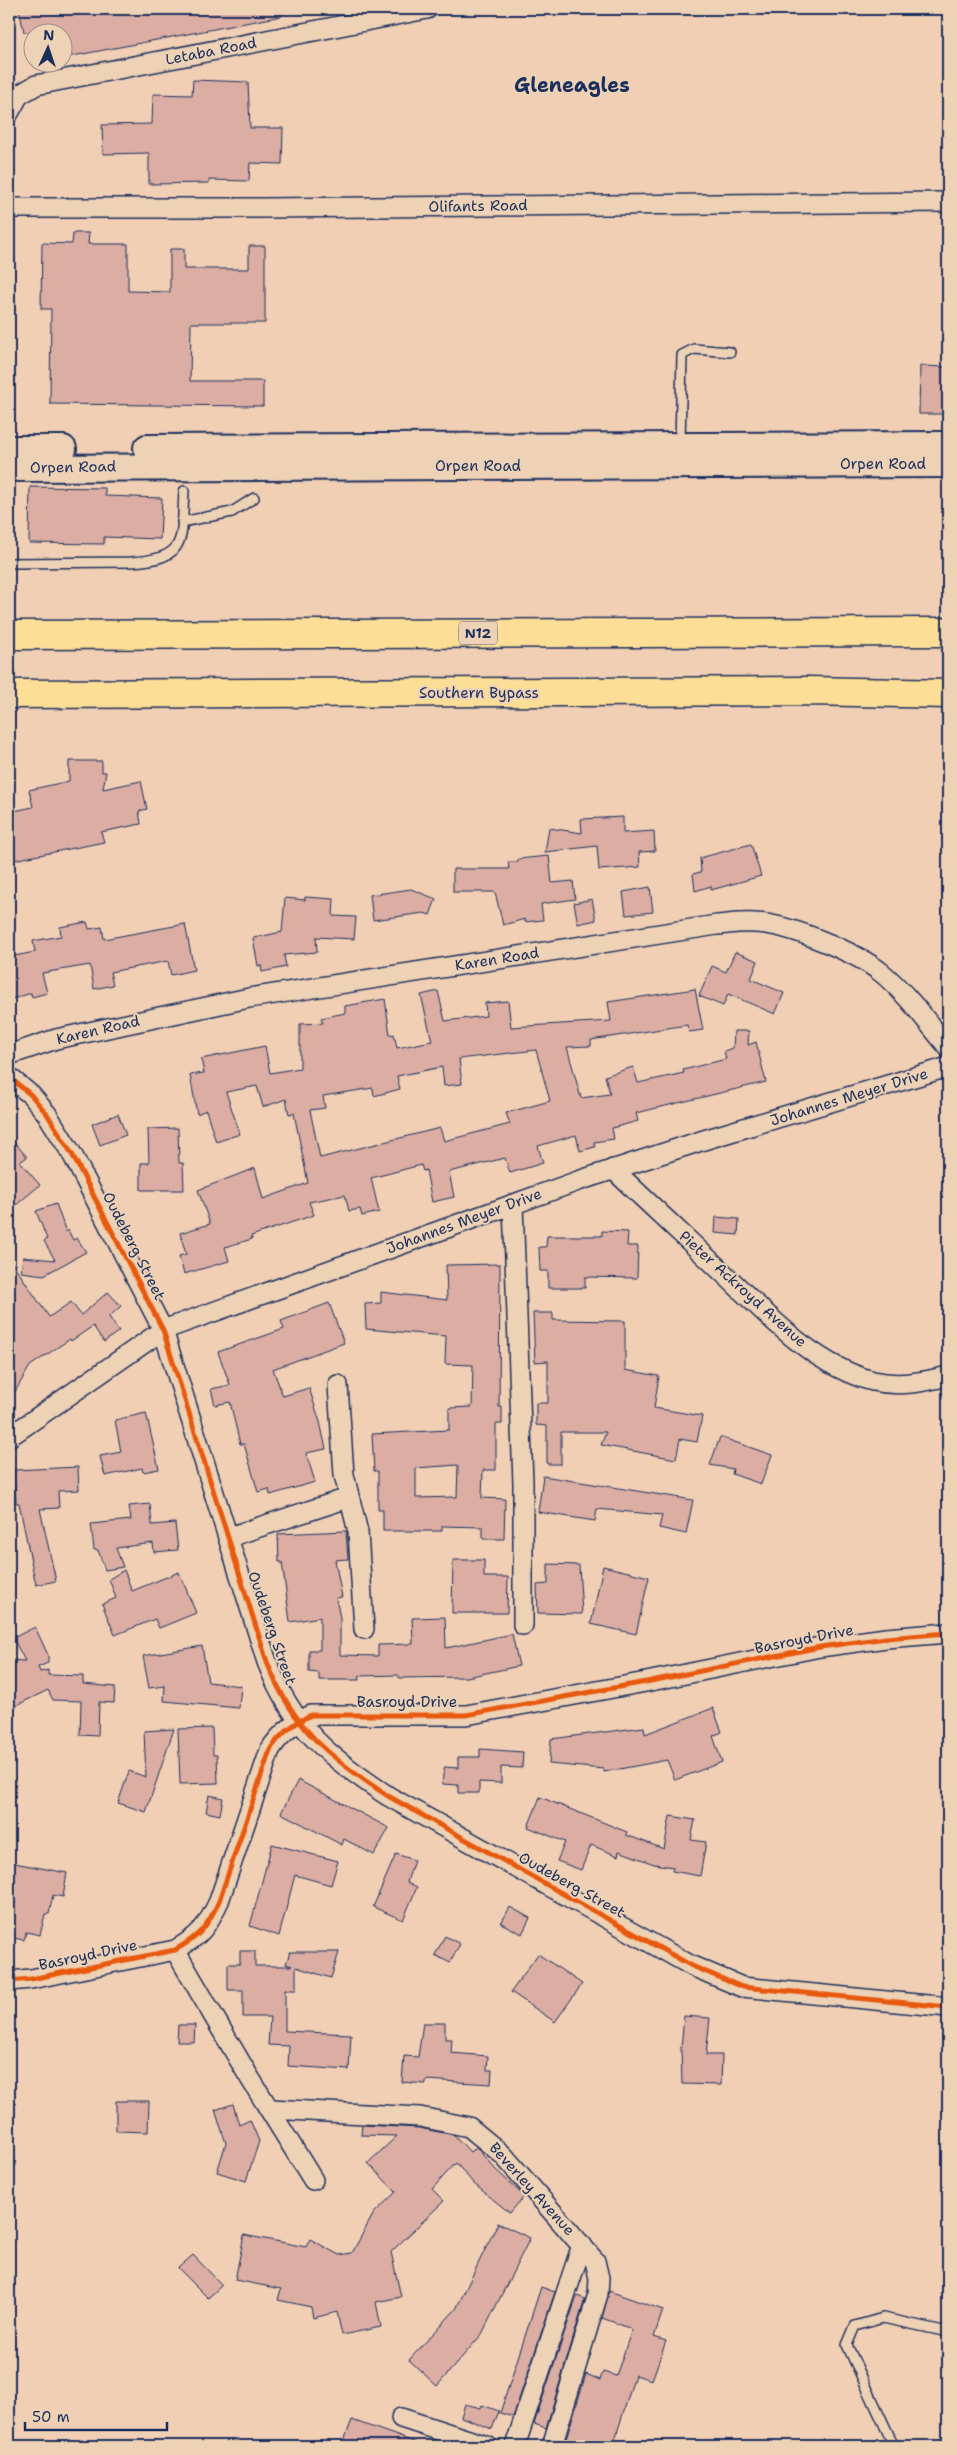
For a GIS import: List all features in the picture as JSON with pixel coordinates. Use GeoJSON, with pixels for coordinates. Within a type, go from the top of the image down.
{"type":"FeatureCollection","features":[{"type":"Feature","properties":{"kind":"highway","name":"N12"},"geometry":{"type":"LineString","coordinates":[[9,635],[948,632]]}},
{"type":"Feature","properties":{"kind":"highway","name":"Southern Bypass"},"geometry":{"type":"LineString","coordinates":[[9,694],[809,691],[948,694]]}},
{"type":"Feature","properties":{"kind":"street","name":"Letaba Road"},"geometry":{"type":"LineString","coordinates":[[9,113],[19,95],[36,85],[427,9]]}},
{"type":"Feature","properties":{"kind":"street","name":"Olifants Road"},"geometry":{"type":"LineString","coordinates":[[9,208],[262,208],[948,202]]}},
{"type":"Feature","properties":{"kind":"street","name":"Orpen Road"},"geometry":{"type":"LineString","coordinates":[[9,449],[948,445]]}},
{"type":"Feature","properties":{"kind":"street","name":"Orpen Road"},"geometry":{"type":"LineString","coordinates":[[9,468],[948,464]]}},
{"type":"Feature","properties":{"kind":"street","name":"Karen Road"},"geometry":{"type":"LineString","coordinates":[[9,1055],[56,1039],[249,998],[717,925],[756,923],[782,928],[809,937],[873,966],[898,988],[948,1047]]}},
{"type":"Feature","properties":{"kind":"street","name":"Johannes Meyer Drive"},"geometry":{"type":"LineString","coordinates":[[9,1437],[162,1330],[613,1169],[948,1067]]}},
{"type":"Feature","properties":{"kind":"street","name":"Oudeberg Street"},"geometry":{"type":"LineString","coordinates":[[9,1078],[32,1095],[47,1114],[72,1154],[162,1330],[267,1662],[277,1688],[298,1721],[333,1757],[388,1796],[713,1977],[742,1987],[773,1992],[948,2007]]}},
{"type":"Feature","properties":{"kind":"street","name":"Pieter Ackroyd Avenue"},"geometry":{"type":"LineString","coordinates":[[613,1169],[775,1322],[833,1363],[855,1375],[883,1383],[912,1384],[948,1376]]}},
{"type":"Feature","properties":{"kind":"street"},"geometry":{"type":"LineString","coordinates":[[513,1204],[523,1483],[523,1625]]}},
{"type":"Feature","properties":{"kind":"street"},"geometry":{"type":"LineString","coordinates":[[338,1385],[341,1444],[348,1498],[358,1532],[364,1629]]}},
{"type":"Feature","properties":{"kind":"street"},"geometry":{"type":"LineString","coordinates":[[229,1537],[348,1498]]}},
{"type":"Feature","properties":{"kind":"street","name":"Basroyd Drive"},"geometry":{"type":"LineString","coordinates":[[9,1981],[31,1979],[175,1950],[192,1940],[209,1922],[230,1869],[264,1762],[276,1740],[298,1721],[311,1715],[326,1713],[466,1715],[820,1648],[886,1638],[948,1633]]}},
{"type":"Feature","properties":{"kind":"street"},"geometry":{"type":"LineString","coordinates":[[175,1950],[248,2075],[271,2109],[313,2180]]}},
{"type":"Feature","properties":{"kind":"street","name":"Beverley Avenue"},"geometry":{"type":"LineString","coordinates":[[271,2109],[420,2117],[469,2127],[503,2155],[582,2245],[595,2261],[599,2278],[598,2294],[552,2446]]}},
{"type":"Feature","properties":{"kind":"street"},"geometry":{"type":"LineString","coordinates":[[515,2446],[582,2245]]}},
{"type":"Feature","properties":{"kind":"street"},"geometry":{"type":"LineString","coordinates":[[401,2418],[487,2446]]}},
{"type":"Feature","properties":{"kind":"lane"},"geometry":{"type":"LineString","coordinates":[[680,445],[682,355],[694,349],[730,352]]}},
{"type":"Feature","properties":{"kind":"lane"},"geometry":{"type":"LineString","coordinates":[[9,563],[151,561],[164,557],[176,548],[182,538],[184,491]]}},
{"type":"Feature","properties":{"kind":"lane"},"geometry":{"type":"LineString","coordinates":[[182,522],[232,512],[254,498]]}},
{"type":"Feature","properties":{"kind":"lane"},"geometry":{"type":"LineString","coordinates":[[894,2446],[847,2345],[855,2326],[883,2318],[948,2332]]}},
{"type":"Feature","properties":{"kind":"building"},"geometry":{"type":"Polygon","coordinates":[[[19,9],[282,9],[282,16],[72,56],[72,22],[22,23],[19,9]]]}},
{"type":"Feature","properties":{"kind":"building"},"geometry":{"type":"Polygon","coordinates":[[[193,80],[248,82],[250,128],[283,128],[282,164],[250,163],[249,181],[209,180],[209,183],[149,184],[149,153],[103,154],[102,125],[152,124],[153,94],[192,95],[193,80]]]}},
{"type":"Feature","properties":{"kind":"building"},"geometry":{"type":"Polygon","coordinates":[[[73,233],[89,233],[88,244],[128,244],[128,291],[170,292],[170,249],[184,249],[184,269],[249,269],[249,246],[265,246],[265,323],[191,323],[190,381],[263,381],[263,406],[50,404],[51,309],[41,309],[42,243],[72,244],[73,233]]]}},
{"type":"Feature","properties":{"kind":"building"},"geometry":{"type":"Polygon","coordinates":[[[920,366],[948,367],[948,414],[919,414],[920,366]]]}},
{"type":"Feature","properties":{"kind":"building"},"geometry":{"type":"Polygon","coordinates":[[[30,487],[105,488],[105,496],[162,498],[160,539],[104,537],[104,544],[29,543],[30,487]]]}},
{"type":"Feature","properties":{"kind":"building"},"geometry":{"type":"Polygon","coordinates":[[[69,761],[102,761],[102,772],[106,772],[103,789],[141,781],[147,809],[139,811],[141,824],[101,832],[104,842],[9,861],[9,812],[33,807],[29,790],[69,781],[69,761]]]}},
{"type":"Feature","properties":{"kind":"building"},"geometry":{"type":"Polygon","coordinates":[[[623,817],[623,833],[654,831],[655,851],[639,852],[640,867],[599,870],[597,846],[545,852],[549,828],[582,833],[581,819],[623,817]]]}},
{"type":"Feature","properties":{"kind":"building"},"geometry":{"type":"Polygon","coordinates":[[[751,844],[761,876],[711,890],[711,886],[695,891],[693,874],[701,872],[700,858],[751,844]]]}},
{"type":"Feature","properties":{"kind":"building"},"geometry":{"type":"Polygon","coordinates":[[[549,856],[552,883],[573,881],[575,899],[541,904],[543,920],[525,922],[525,919],[503,925],[495,892],[453,892],[453,869],[509,869],[508,862],[518,862],[518,859],[549,856]]]}},
{"type":"Feature","properties":{"kind":"building"},"geometry":{"type":"Polygon","coordinates":[[[650,887],[653,912],[626,915],[623,892],[650,887]]]}},
{"type":"Feature","properties":{"kind":"building"},"geometry":{"type":"Polygon","coordinates":[[[411,889],[436,899],[430,915],[424,913],[373,920],[370,895],[411,889]]]}},
{"type":"Feature","properties":{"kind":"building"},"geometry":{"type":"Polygon","coordinates":[[[305,897],[334,899],[333,916],[356,917],[354,939],[316,937],[317,952],[284,955],[286,967],[262,972],[261,965],[258,966],[253,938],[282,932],[285,898],[305,900],[305,897]]]}},
{"type":"Feature","properties":{"kind":"building"},"geometry":{"type":"Polygon","coordinates":[[[592,899],[596,920],[578,924],[574,903],[592,899]]]}},
{"type":"Feature","properties":{"kind":"building"},"geometry":{"type":"Polygon","coordinates":[[[87,922],[89,929],[102,927],[104,939],[185,924],[194,970],[171,975],[168,961],[110,972],[113,985],[94,989],[90,965],[42,973],[47,993],[32,997],[31,993],[9,1000],[9,957],[35,952],[33,941],[61,936],[60,927],[87,922]]]}},
{"type":"Feature","properties":{"kind":"building"},"geometry":{"type":"Polygon","coordinates":[[[735,952],[758,961],[751,979],[784,993],[775,1014],[728,994],[723,1006],[699,996],[712,966],[726,972],[735,952]]]}},
{"type":"Feature","properties":{"kind":"building"},"geometry":{"type":"Polygon","coordinates":[[[695,989],[703,1030],[689,1032],[687,1025],[591,1040],[591,1046],[567,1047],[581,1098],[610,1094],[605,1076],[633,1067],[638,1083],[684,1073],[683,1070],[726,1059],[724,1051],[733,1048],[734,1031],[749,1031],[748,1045],[756,1042],[766,1082],[636,1113],[638,1121],[612,1128],[614,1139],[594,1142],[595,1147],[580,1151],[576,1135],[538,1146],[543,1163],[510,1173],[505,1158],[449,1172],[454,1197],[432,1202],[426,1170],[423,1171],[421,1165],[371,1178],[379,1212],[362,1216],[360,1209],[349,1211],[345,1195],[309,1202],[314,1215],[251,1236],[252,1239],[225,1247],[229,1261],[184,1274],[179,1256],[186,1254],[180,1233],[210,1224],[198,1190],[255,1168],[263,1199],[308,1183],[294,1113],[289,1114],[286,1099],[263,1107],[257,1086],[226,1092],[240,1134],[216,1142],[206,1110],[197,1114],[190,1075],[204,1073],[201,1059],[265,1046],[270,1073],[300,1068],[300,1024],[323,1023],[321,1018],[345,1013],[345,1006],[385,999],[390,1035],[394,1034],[397,1048],[432,1041],[421,995],[438,991],[445,1021],[486,1016],[485,1003],[508,1001],[511,1027],[611,1021],[608,1002],[695,989]],[[536,1050],[459,1059],[462,1084],[444,1086],[442,1067],[397,1076],[400,1089],[374,1096],[373,1088],[323,1096],[325,1108],[310,1110],[320,1158],[440,1128],[444,1141],[510,1124],[506,1113],[550,1101],[536,1050]]]}},
{"type":"Feature","properties":{"kind":"building"},"geometry":{"type":"Polygon","coordinates":[[[118,1114],[126,1135],[100,1145],[92,1124],[118,1114]]]}},
{"type":"Feature","properties":{"kind":"building"},"geometry":{"type":"Polygon","coordinates":[[[178,1128],[179,1163],[183,1163],[184,1190],[141,1190],[141,1163],[149,1163],[148,1129],[178,1128]]]}},
{"type":"Feature","properties":{"kind":"building"},"geometry":{"type":"Polygon","coordinates":[[[9,1136],[27,1157],[20,1162],[40,1185],[9,1211],[9,1136]]]}},
{"type":"Feature","properties":{"kind":"building"},"geometry":{"type":"Polygon","coordinates":[[[56,1204],[66,1232],[68,1230],[73,1240],[77,1238],[86,1252],[44,1275],[21,1272],[23,1257],[55,1260],[44,1241],[47,1239],[36,1211],[56,1204]]]}},
{"type":"Feature","properties":{"kind":"building"},"geometry":{"type":"Polygon","coordinates":[[[716,1217],[739,1219],[738,1235],[715,1233],[716,1217]]]}},
{"type":"Feature","properties":{"kind":"building"},"geometry":{"type":"Polygon","coordinates":[[[602,1231],[628,1232],[627,1246],[638,1246],[637,1278],[585,1277],[585,1288],[548,1288],[548,1271],[540,1271],[539,1247],[546,1247],[547,1236],[602,1236],[602,1231]]]}},
{"type":"Feature","properties":{"kind":"building"},"geometry":{"type":"Polygon","coordinates":[[[9,1258],[49,1317],[71,1302],[81,1315],[108,1292],[121,1306],[109,1317],[119,1331],[104,1342],[93,1326],[71,1341],[70,1339],[30,1366],[9,1402],[9,1258]]]}},
{"type":"Feature","properties":{"kind":"building"},"geometry":{"type":"Polygon","coordinates":[[[500,1264],[499,1407],[502,1407],[502,1424],[496,1424],[496,1470],[483,1470],[482,1498],[505,1499],[504,1539],[483,1539],[483,1527],[442,1526],[442,1531],[383,1531],[383,1510],[378,1510],[378,1471],[374,1471],[372,1434],[449,1430],[449,1408],[472,1407],[473,1365],[445,1364],[446,1336],[366,1329],[365,1304],[381,1303],[381,1292],[447,1300],[446,1265],[500,1264]],[[458,1465],[416,1468],[416,1498],[457,1497],[458,1465]]]}},
{"type":"Feature","properties":{"kind":"building"},"geometry":{"type":"Polygon","coordinates":[[[329,1303],[344,1343],[273,1369],[283,1396],[309,1388],[326,1449],[306,1453],[315,1482],[270,1495],[269,1489],[258,1492],[244,1444],[240,1444],[230,1402],[215,1405],[211,1389],[230,1385],[218,1352],[284,1329],[281,1321],[329,1303]]]}},
{"type":"Feature","properties":{"kind":"building"},"geometry":{"type":"Polygon","coordinates":[[[533,1313],[553,1313],[553,1320],[625,1321],[625,1370],[659,1376],[654,1408],[702,1416],[697,1442],[680,1439],[676,1459],[601,1445],[606,1432],[561,1432],[561,1464],[547,1464],[547,1426],[536,1425],[536,1403],[548,1403],[548,1361],[535,1362],[533,1313]]]}},
{"type":"Feature","properties":{"kind":"building"},"geometry":{"type":"Polygon","coordinates":[[[146,1413],[159,1469],[143,1472],[142,1468],[105,1476],[100,1456],[121,1452],[115,1420],[146,1413]]]}},
{"type":"Feature","properties":{"kind":"building"},"geometry":{"type":"Polygon","coordinates":[[[720,1437],[772,1455],[761,1484],[732,1474],[733,1469],[710,1465],[720,1437]]]}},
{"type":"Feature","properties":{"kind":"building"},"geometry":{"type":"Polygon","coordinates":[[[78,1467],[79,1490],[58,1491],[59,1508],[40,1509],[56,1581],[36,1585],[19,1503],[16,1503],[14,1470],[78,1467]]]}},
{"type":"Feature","properties":{"kind":"building"},"geometry":{"type":"Polygon","coordinates":[[[543,1476],[693,1500],[686,1534],[659,1528],[662,1515],[597,1509],[595,1521],[538,1512],[543,1476]]]}},
{"type":"Feature","properties":{"kind":"building"},"geometry":{"type":"Polygon","coordinates":[[[150,1504],[152,1525],[175,1523],[178,1550],[154,1552],[153,1543],[116,1548],[123,1567],[105,1570],[98,1550],[94,1550],[91,1524],[131,1520],[129,1506],[150,1504]]]}},
{"type":"Feature","properties":{"kind":"building"},"geometry":{"type":"Polygon","coordinates":[[[346,1531],[348,1559],[335,1560],[342,1597],[336,1598],[340,1618],[340,1655],[378,1656],[378,1645],[413,1644],[412,1618],[445,1617],[446,1648],[512,1634],[519,1666],[467,1677],[399,1678],[398,1675],[360,1676],[359,1680],[319,1680],[319,1673],[309,1672],[309,1650],[320,1650],[320,1617],[290,1622],[282,1562],[279,1562],[278,1534],[346,1531]]]}},
{"type":"Feature","properties":{"kind":"building"},"geometry":{"type":"Polygon","coordinates":[[[453,1560],[484,1560],[484,1577],[508,1577],[507,1613],[452,1613],[453,1560]]]}},
{"type":"Feature","properties":{"kind":"building"},"geometry":{"type":"Polygon","coordinates":[[[548,1564],[579,1565],[582,1614],[538,1613],[537,1585],[548,1584],[548,1564]]]}},
{"type":"Feature","properties":{"kind":"building"},"geometry":{"type":"Polygon","coordinates":[[[603,1566],[649,1577],[636,1634],[591,1624],[603,1566]]]}},
{"type":"Feature","properties":{"kind":"building"},"geometry":{"type":"Polygon","coordinates":[[[124,1570],[132,1591],[179,1572],[196,1613],[159,1628],[155,1619],[115,1635],[102,1604],[116,1598],[109,1579],[124,1570]]]}},
{"type":"Feature","properties":{"kind":"building"},"geometry":{"type":"Polygon","coordinates":[[[35,1627],[48,1655],[48,1663],[38,1667],[40,1672],[48,1670],[48,1675],[83,1676],[83,1684],[115,1687],[114,1703],[99,1702],[98,1736],[80,1735],[81,1701],[53,1700],[48,1690],[15,1706],[9,1694],[9,1660],[25,1661],[13,1638],[35,1627]]]}},
{"type":"Feature","properties":{"kind":"building"},"geometry":{"type":"Polygon","coordinates":[[[202,1646],[208,1682],[241,1686],[239,1708],[164,1701],[165,1686],[149,1688],[143,1656],[202,1646]]]}},
{"type":"Feature","properties":{"kind":"building"},"geometry":{"type":"Polygon","coordinates":[[[713,1708],[722,1732],[713,1736],[722,1762],[675,1780],[667,1760],[604,1772],[604,1769],[549,1764],[551,1739],[644,1727],[645,1734],[713,1708]]]}},
{"type":"Feature","properties":{"kind":"building"},"geometry":{"type":"Polygon","coordinates":[[[212,1728],[213,1755],[217,1755],[218,1783],[180,1784],[178,1729],[212,1728]]]}},
{"type":"Feature","properties":{"kind":"building"},"geometry":{"type":"Polygon","coordinates":[[[174,1729],[146,1812],[118,1803],[129,1771],[146,1777],[144,1731],[174,1729]]]}},
{"type":"Feature","properties":{"kind":"building"},"geometry":{"type":"Polygon","coordinates":[[[480,1749],[523,1752],[522,1768],[501,1767],[501,1783],[479,1782],[479,1793],[458,1793],[458,1785],[442,1784],[444,1767],[458,1768],[458,1757],[480,1757],[480,1749]]]}},
{"type":"Feature","properties":{"kind":"building"},"geometry":{"type":"Polygon","coordinates":[[[298,1780],[389,1828],[374,1855],[344,1839],[342,1845],[281,1813],[298,1780]]]}},
{"type":"Feature","properties":{"kind":"building"},"geometry":{"type":"Polygon","coordinates":[[[209,1795],[223,1798],[220,1815],[206,1812],[209,1795]]]}},
{"type":"Feature","properties":{"kind":"building"},"geometry":{"type":"Polygon","coordinates":[[[540,1797],[627,1832],[626,1835],[664,1849],[670,1816],[695,1820],[691,1840],[706,1842],[700,1876],[672,1871],[673,1867],[654,1864],[619,1851],[618,1856],[591,1845],[581,1870],[557,1861],[565,1842],[528,1827],[540,1797]]]}},
{"type":"Feature","properties":{"kind":"building"},"geometry":{"type":"Polygon","coordinates":[[[272,1844],[338,1861],[331,1885],[295,1875],[279,1936],[250,1926],[272,1844]]]}},
{"type":"Feature","properties":{"kind":"building"},"geometry":{"type":"Polygon","coordinates":[[[396,1854],[414,1860],[407,1882],[417,1887],[403,1920],[373,1907],[396,1854]]]}},
{"type":"Feature","properties":{"kind":"building"},"geometry":{"type":"Polygon","coordinates":[[[9,1862],[67,1873],[63,1897],[53,1895],[49,1914],[45,1914],[40,1935],[26,1932],[24,1940],[9,1937],[9,1862]]]}},
{"type":"Feature","properties":{"kind":"building"},"geometry":{"type":"Polygon","coordinates":[[[510,1907],[530,1918],[522,1934],[501,1923],[510,1907]]]}},
{"type":"Feature","properties":{"kind":"building"},"geometry":{"type":"Polygon","coordinates":[[[445,1936],[460,1944],[450,1963],[435,1955],[445,1936]]]}},
{"type":"Feature","properties":{"kind":"building"},"geometry":{"type":"Polygon","coordinates":[[[240,1951],[255,1951],[255,1966],[292,1966],[286,1964],[290,1952],[339,1952],[331,1978],[296,1967],[296,1990],[285,1990],[285,2031],[351,2034],[349,2070],[288,2066],[289,2046],[268,2045],[270,2017],[243,2017],[243,1990],[228,1990],[228,1964],[240,1964],[240,1951]]]}},
{"type":"Feature","properties":{"kind":"building"},"geometry":{"type":"Polygon","coordinates":[[[538,1954],[582,1984],[555,2022],[511,1992],[538,1954]]]}},
{"type":"Feature","properties":{"kind":"building"},"geometry":{"type":"Polygon","coordinates":[[[684,2016],[710,2018],[706,2055],[722,2055],[721,2085],[682,2084],[681,2048],[684,2016]]]}},
{"type":"Feature","properties":{"kind":"building"},"geometry":{"type":"Polygon","coordinates":[[[423,2023],[445,2023],[445,2039],[452,2039],[451,2053],[488,2056],[487,2070],[492,2070],[491,2084],[426,2080],[426,2084],[402,2082],[404,2056],[418,2057],[423,2023]]]}},
{"type":"Feature","properties":{"kind":"building"},"geometry":{"type":"Polygon","coordinates":[[[178,2025],[195,2025],[194,2042],[177,2042],[178,2025]]]}},
{"type":"Feature","properties":{"kind":"building"},"geometry":{"type":"Polygon","coordinates":[[[116,2101],[149,2101],[148,2132],[116,2131],[116,2101]]]}},
{"type":"Feature","properties":{"kind":"building"},"geometry":{"type":"Polygon","coordinates":[[[233,2104],[239,2125],[250,2120],[259,2141],[246,2181],[217,2172],[226,2143],[215,2110],[233,2104]]]}},
{"type":"Feature","properties":{"kind":"building"},"geometry":{"type":"Polygon","coordinates":[[[362,2125],[419,2128],[454,2135],[470,2152],[477,2148],[495,2169],[524,2196],[510,2213],[474,2184],[456,2163],[432,2189],[444,2201],[391,2252],[401,2297],[376,2302],[381,2327],[342,2335],[337,2312],[313,2318],[311,2307],[278,2300],[281,2289],[235,2280],[244,2235],[306,2247],[310,2239],[339,2255],[352,2253],[374,2213],[396,2192],[368,2163],[397,2136],[361,2135],[362,2125]]]}},
{"type":"Feature","properties":{"kind":"building"},"geometry":{"type":"Polygon","coordinates":[[[498,2223],[530,2238],[482,2334],[437,2386],[409,2360],[456,2309],[498,2223]]]}},
{"type":"Feature","properties":{"kind":"building"},"geometry":{"type":"Polygon","coordinates":[[[193,2255],[222,2285],[208,2298],[178,2268],[193,2255]]]}},
{"type":"Feature","properties":{"kind":"building"},"geometry":{"type":"Polygon","coordinates":[[[541,2287],[555,2292],[513,2417],[500,2413],[541,2287]]]}},
{"type":"Feature","properties":{"kind":"building"},"geometry":{"type":"Polygon","coordinates":[[[609,2291],[663,2310],[654,2337],[666,2341],[652,2380],[635,2375],[613,2446],[564,2446],[586,2374],[600,2380],[603,2372],[616,2376],[632,2329],[602,2318],[609,2291]]]}},
{"type":"Feature","properties":{"kind":"building"},"geometry":{"type":"Polygon","coordinates":[[[577,2296],[585,2299],[546,2428],[534,2424],[577,2296]]]}},
{"type":"Feature","properties":{"kind":"building"},"geometry":{"type":"Polygon","coordinates":[[[465,2404],[481,2408],[482,2405],[499,2411],[492,2429],[461,2417],[465,2404]]]}},
{"type":"Feature","properties":{"kind":"building"},"geometry":{"type":"Polygon","coordinates":[[[352,2420],[420,2444],[420,2446],[342,2446],[352,2420]]]}},
{"type":"Feature","properties":{"kind":"cycle path"},"geometry":{"type":"LineString","coordinates":[[9,1077],[31,1095],[47,1114],[72,1154],[163,1330],[267,1662],[277,1685],[301,1724],[331,1755],[388,1796],[692,1966],[742,1987],[948,2007]]}},
{"type":"Feature","properties":{"kind":"cycle path"},"geometry":{"type":"LineString","coordinates":[[9,1981],[31,1979],[175,1950],[197,1935],[211,1918],[219,1901],[270,1750],[288,1730],[311,1715],[466,1715],[646,1682],[820,1647],[886,1638],[948,1633]]}},
{"type":"Feature","properties":{"kind":"district","name":"Gleneagles"},"geometry":{"type":"Point","coordinates":[572,85]}}]}
